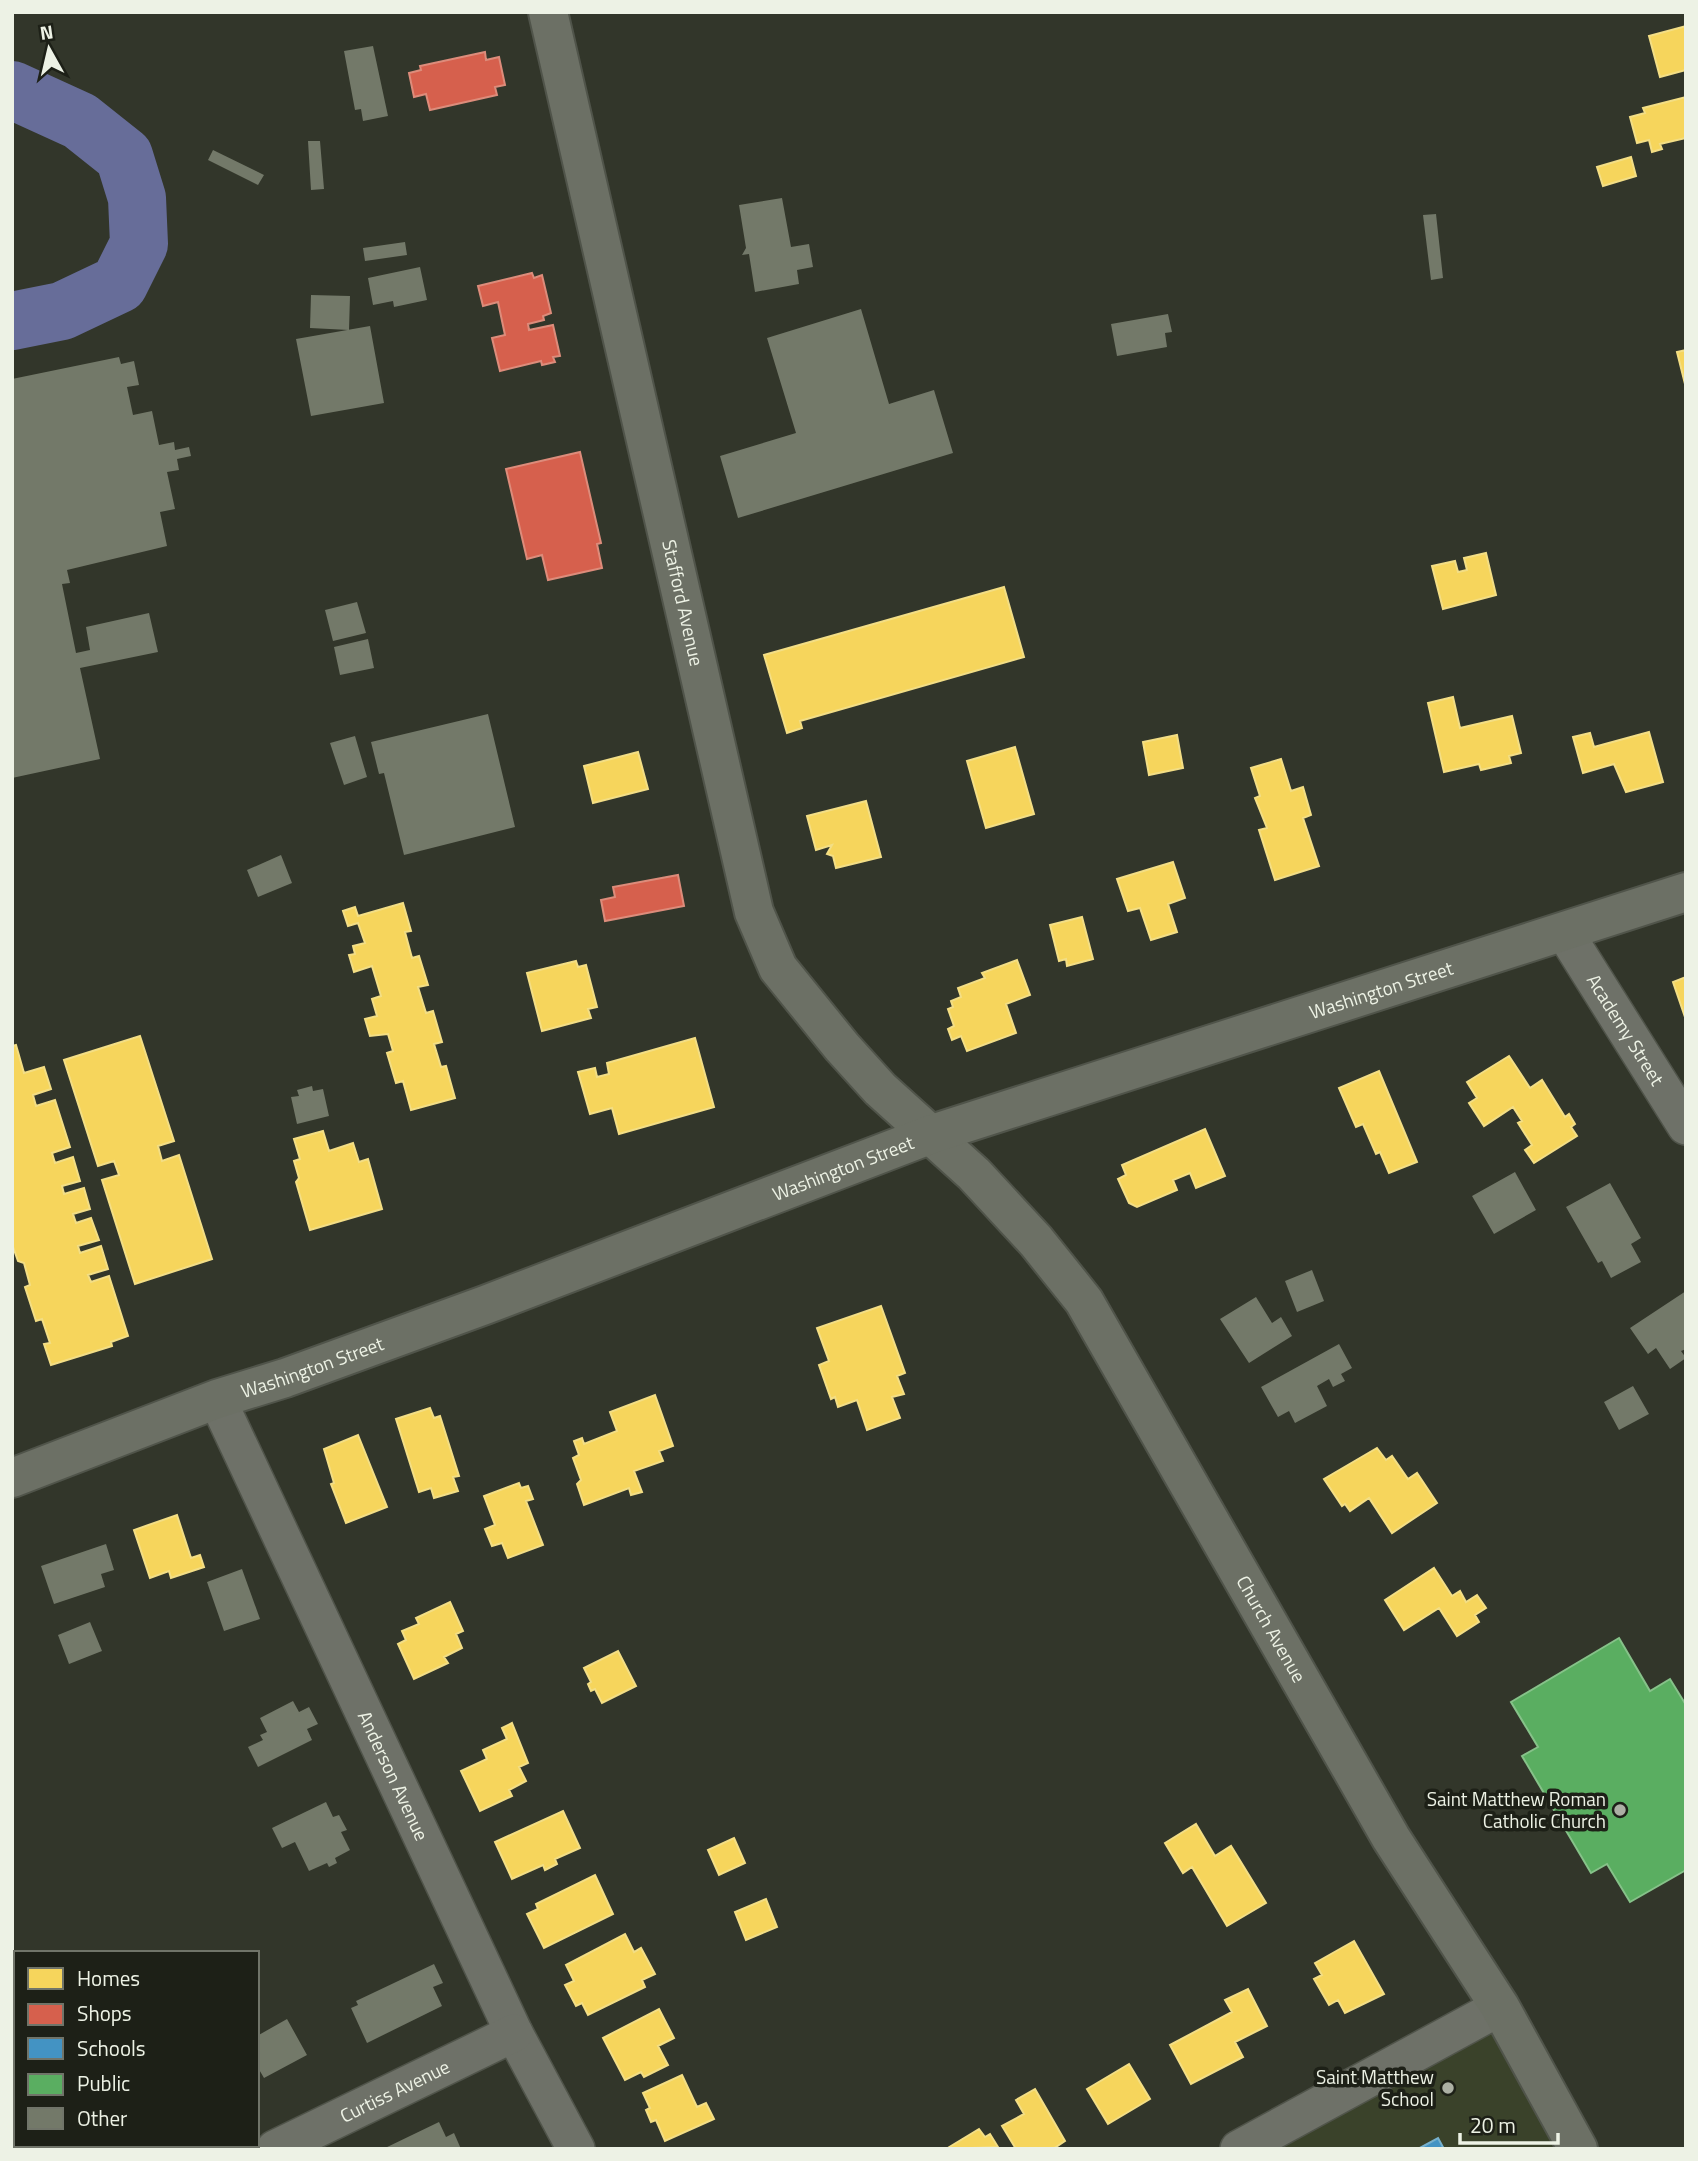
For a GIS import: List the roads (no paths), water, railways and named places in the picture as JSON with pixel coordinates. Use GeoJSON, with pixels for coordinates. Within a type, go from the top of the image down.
{"type":"FeatureCollection","features":[{"type":"Feature","properties":{"kind":"main road","name":"Stafford Avenue"},"geometry":{"type":"LineString","coordinates":[[548,12],[754,912],[778,968],[880,1089],[932,1134]]}},
{"type":"Feature","properties":{"kind":"main road","name":"Washington Street"},"geometry":{"type":"LineString","coordinates":[[12,1478],[217,1399],[285,1378],[485,1306],[932,1134],[1686,892]]}},
{"type":"Feature","properties":{"kind":"main road","name":"Church Avenue"},"geometry":{"type":"LineString","coordinates":[[932,1134],[1036,1241],[1084,1301],[1391,1838],[1500,2007],[1578,2149]]}},
{"type":"Feature","properties":{"kind":"street","name":"Academy Street"},"geometry":{"type":"LineString","coordinates":[[1565,933],[1686,1126]]}},
{"type":"Feature","properties":{"kind":"street","name":"Anderson Avenue"},"geometry":{"type":"LineString","coordinates":[[217,1399],[514,2033],[576,2149]]}},
{"type":"Feature","properties":{"kind":"street"},"geometry":{"type":"LineString","coordinates":[[1239,2149],[1500,2007]]}},
{"type":"Feature","properties":{"kind":"street","name":"Curtiss Avenue"},"geometry":{"type":"LineString","coordinates":[[275,2149],[514,2033]]}},
{"type":"Feature","properties":{"kind":"waterway"},"geometry":{"type":"LineString","coordinates":[[12,90],[80,121],[124,156],[137,198],[139,244],[119,284],[62,311],[12,321]]}},
{"type":"Feature","properties":{"kind":"place","name":"Saint Matthew Roman Catholic Church"},"geometry":{"type":"Point","coordinates":[1620,1810]}},
{"type":"Feature","properties":{"kind":"place","name":"Saint Matthew School"},"geometry":{"type":"Point","coordinates":[1448,2088]}}]}
